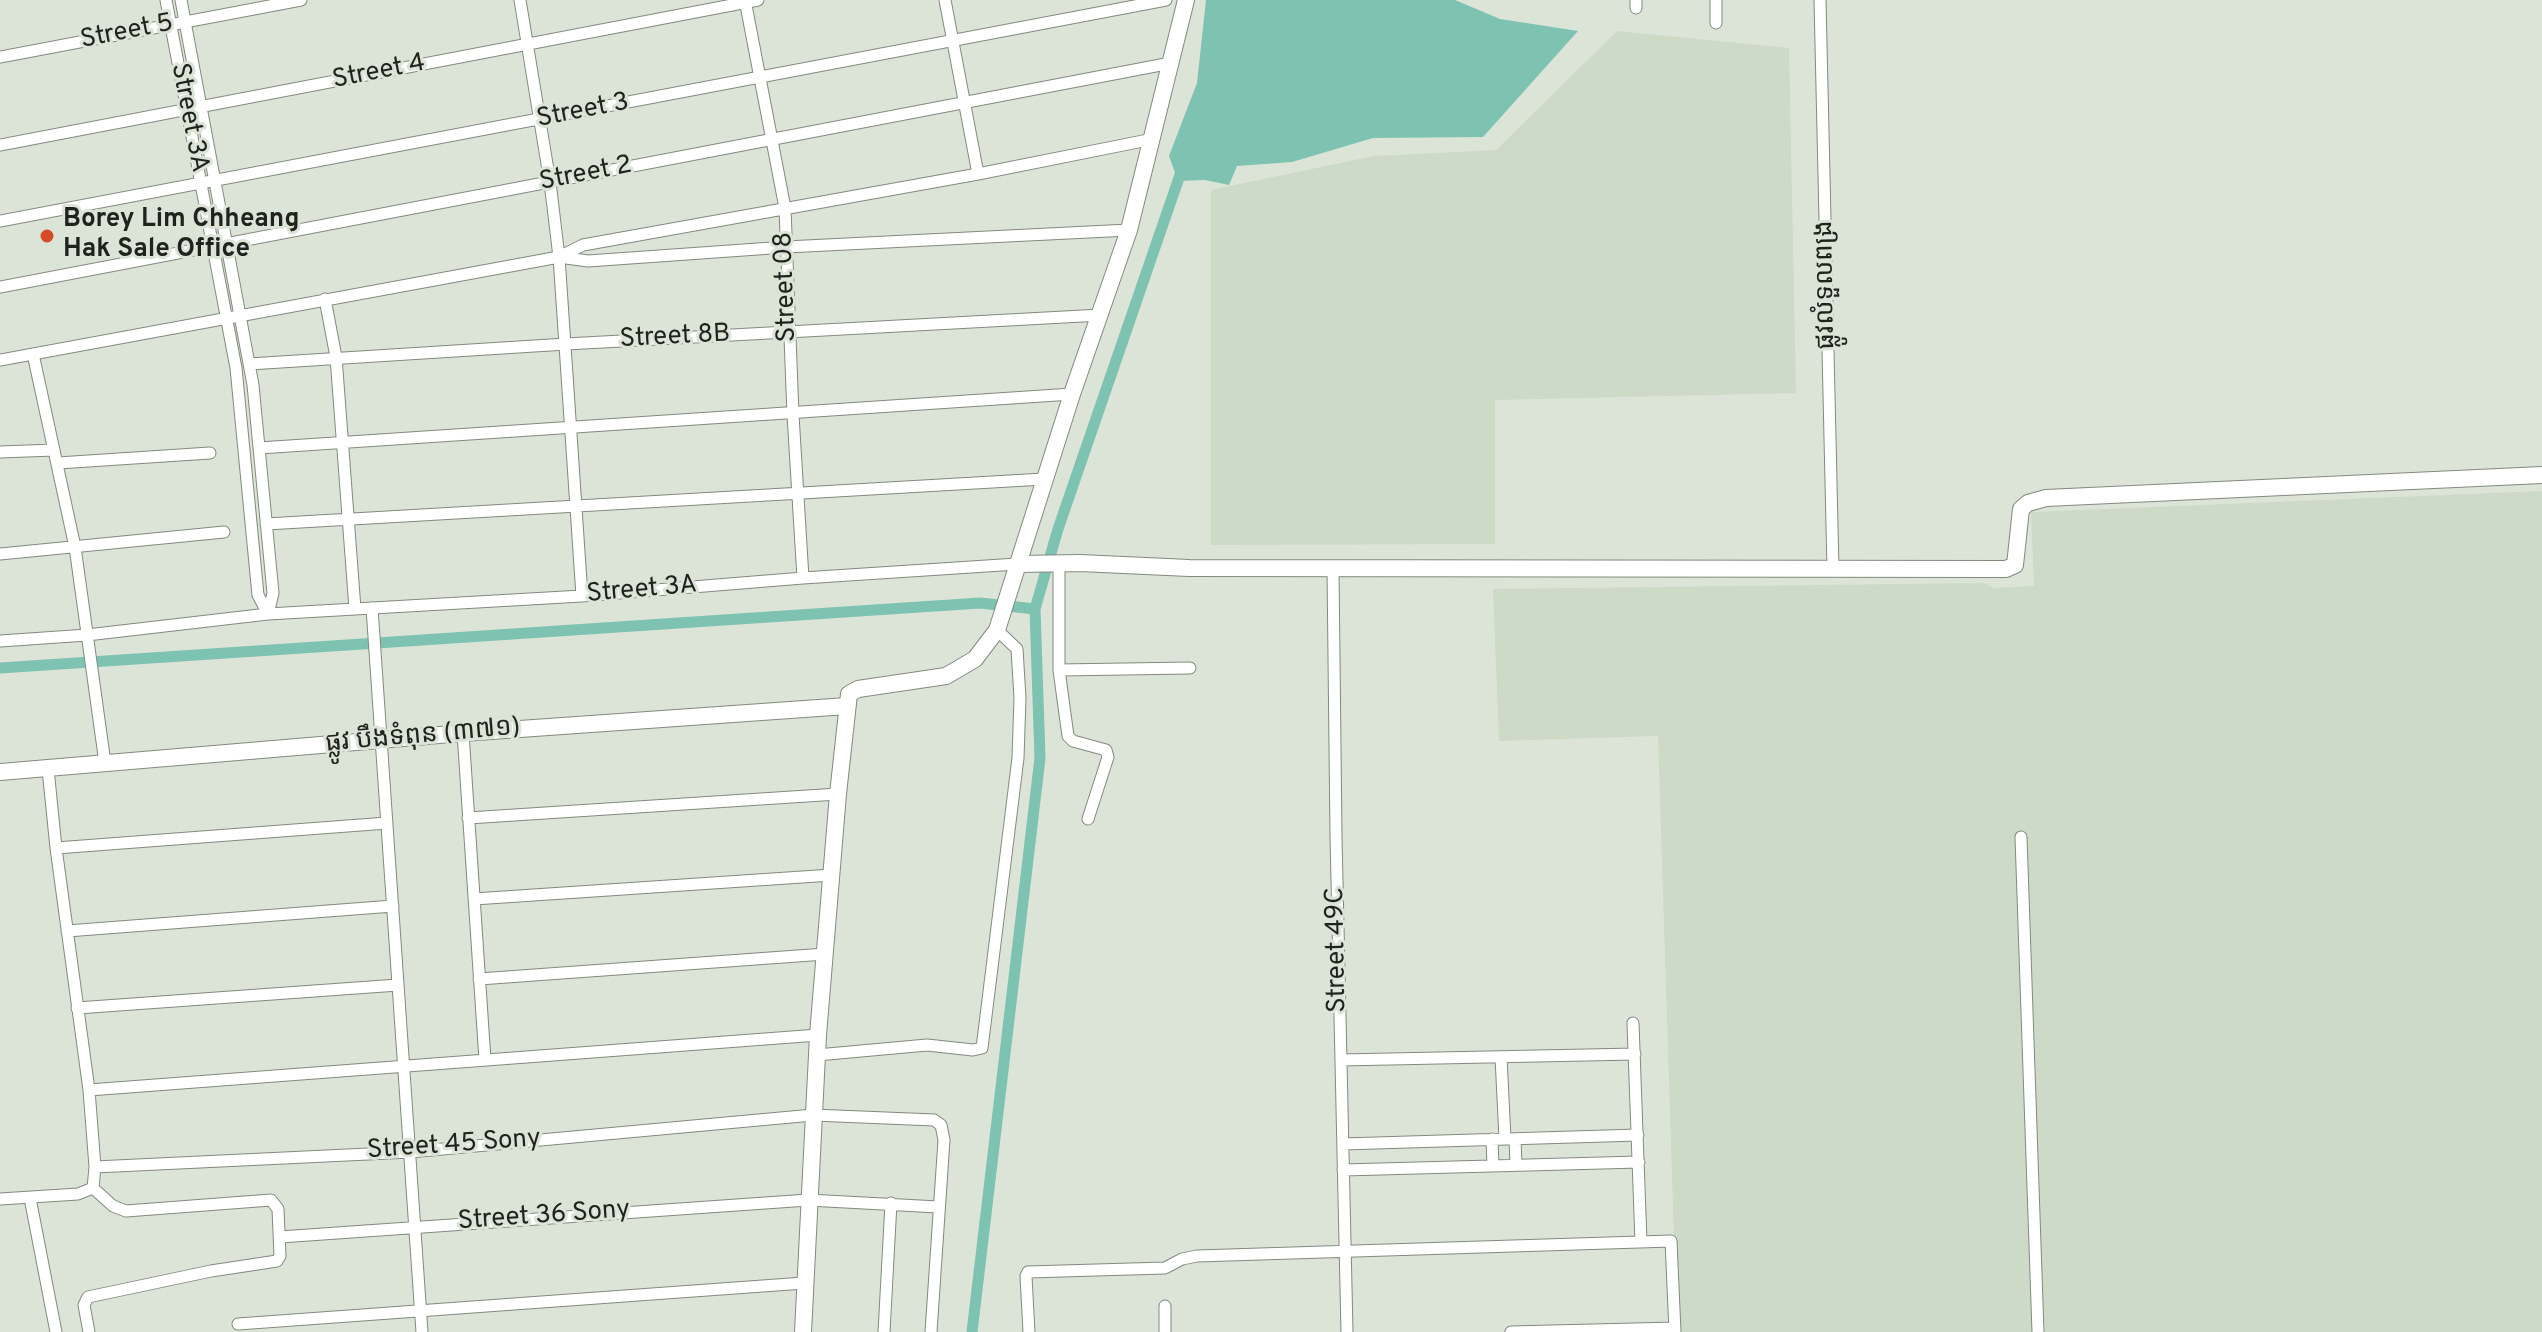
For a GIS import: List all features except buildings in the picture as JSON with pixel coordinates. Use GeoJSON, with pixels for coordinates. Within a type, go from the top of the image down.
{"type":"FeatureCollection","features":[{"type":"Feature","properties":{"kind":"street","name":"Street 3A"},"geometry":{"type":"LineString","coordinates":[[166,0],[238,387],[258,595],[268,614]]}},
{"type":"Feature","properties":{"kind":"street","name":"Street 3A"},"geometry":{"type":"LineString","coordinates":[[181,0],[253,385],[273,593],[268,614]]}},
{"type":"Feature","properties":{"kind":"street","name":"Street 5"},"geometry":{"type":"LineString","coordinates":[[0,57],[301,0]]}},
{"type":"Feature","properties":{"kind":"street"},"geometry":{"type":"LineString","coordinates":[[520,0],[559,257],[582,596]]}},
{"type":"Feature","properties":{"kind":"street"},"geometry":{"type":"LineString","coordinates":[[945,0],[978,174]]}},
{"type":"Feature","properties":{"kind":"street","name":"Street 3"},"geometry":{"type":"LineString","coordinates":[[0,221],[1166,0]]}},
{"type":"Feature","properties":{"kind":"street"},"geometry":{"type":"LineString","coordinates":[[803,1332],[818,1035],[849,694],[858,689],[946,676],[964,668],[984,650],[997,630],[1072,394],[1129,230],[1186,0]]}},
{"type":"Feature","properties":{"kind":"street"},"geometry":{"type":"LineString","coordinates":[[1716,0],[1716,23]]}},
{"type":"Feature","properties":{"kind":"street","name":"ផ្លូវលំទួលពង្រ"},"geometry":{"type":"LineString","coordinates":[[1820,0],[1833,569]]}},
{"type":"Feature","properties":{"kind":"street","name":"Street 4"},"geometry":{"type":"LineString","coordinates":[[0,145],[750,1]]}},
{"type":"Feature","properties":{"kind":"street","name":"Street 08"},"geometry":{"type":"LineString","coordinates":[[750,1],[785,208],[803,578]]}},
{"type":"Feature","properties":{"kind":"street","name":"Street 2"},"geometry":{"type":"LineString","coordinates":[[0,287],[1171,63]]}},
{"type":"Feature","properties":{"kind":"street"},"geometry":{"type":"LineString","coordinates":[[0,360],[559,257],[583,245],[978,174],[1153,139]]}},
{"type":"Feature","properties":{"kind":"street"},"geometry":{"type":"LineString","coordinates":[[559,257],[588,261],[786,247],[1129,230]]}},
{"type":"Feature","properties":{"kind":"street"},"geometry":{"type":"LineString","coordinates":[[325,299],[336,357],[355,609]]}},
{"type":"Feature","properties":{"kind":"street","name":"Street 8B"},"geometry":{"type":"LineString","coordinates":[[249,364],[1101,315]]}},
{"type":"Feature","properties":{"kind":"street"},"geometry":{"type":"LineString","coordinates":[[33,354],[75,547],[105,763]]}},
{"type":"Feature","properties":{"kind":"street"},"geometry":{"type":"LineString","coordinates":[[238,387],[253,385]]}},
{"type":"Feature","properties":{"kind":"street"},"geometry":{"type":"LineString","coordinates":[[259,448],[570,426],[793,415],[1072,394]]}},
{"type":"Feature","properties":{"kind":"street"},"geometry":{"type":"LineString","coordinates":[[243,438],[257,435]]}},
{"type":"Feature","properties":{"kind":"street"},"geometry":{"type":"LineString","coordinates":[[0,452],[54,450]]}},
{"type":"Feature","properties":{"kind":"street"},"geometry":{"type":"LineString","coordinates":[[58,463],[210,453]]}},
{"type":"Feature","properties":{"kind":"street"},"geometry":{"type":"LineString","coordinates":[[1017,564],[1333,569],[2010,569],[2015,565],[2021,509],[2028,503],[2046,498],[2542,475]]}},
{"type":"Feature","properties":{"kind":"street"},"geometry":{"type":"LineString","coordinates":[[250,516],[349,520],[1044,479]]}},
{"type":"Feature","properties":{"kind":"street"},"geometry":{"type":"LineString","coordinates":[[0,554],[224,532]]}},
{"type":"Feature","properties":{"kind":"street"},"geometry":{"type":"LineString","coordinates":[[1052,563],[1059,670],[1068,736],[1073,741],[1106,750],[1108,757],[1088,819]]}},
{"type":"Feature","properties":{"kind":"street","name":"Street 3A"},"geometry":{"type":"LineString","coordinates":[[0,641],[87,635],[268,614],[582,596],[1017,564]]}},
{"type":"Feature","properties":{"kind":"street","name":"Street 49C"},"geometry":{"type":"LineString","coordinates":[[1333,569],[1347,1332]]}},
{"type":"Feature","properties":{"kind":"street"},"geometry":{"type":"LineString","coordinates":[[372,608],[422,1332]]}},
{"type":"Feature","properties":{"kind":"street"},"geometry":{"type":"LineString","coordinates":[[817,1055],[927,1045],[973,1050],[982,1048],[1019,743],[1017,649],[997,630]]}},
{"type":"Feature","properties":{"kind":"street"},"geometry":{"type":"LineString","coordinates":[[1059,670],[1190,668]]}},
{"type":"Feature","properties":{"kind":"street","name":"ផ្លូវ បឹងទំពុន (៣៧១)"},"geometry":{"type":"LineString","coordinates":[[0,772],[463,733],[847,706]]}},
{"type":"Feature","properties":{"kind":"street"},"geometry":{"type":"LineString","coordinates":[[463,733],[485,1060]]}},
{"type":"Feature","properties":{"kind":"street"},"geometry":{"type":"LineString","coordinates":[[48,769],[89,1090],[95,1167],[93,1188]]}},
{"type":"Feature","properties":{"kind":"street"},"geometry":{"type":"LineString","coordinates":[[468,818],[838,794]]}},
{"type":"Feature","properties":{"kind":"street"},"geometry":{"type":"LineString","coordinates":[[56,848],[387,823]]}},
{"type":"Feature","properties":{"kind":"street"},"geometry":{"type":"LineString","coordinates":[[2021,837],[2038,1332]]}},
{"type":"Feature","properties":{"kind":"street"},"geometry":{"type":"LineString","coordinates":[[474,899],[832,875]]}},
{"type":"Feature","properties":{"kind":"street"},"geometry":{"type":"LineString","coordinates":[[67,931],[393,906]]}},
{"type":"Feature","properties":{"kind":"street"},"geometry":{"type":"LineString","coordinates":[[479,979],[825,954]]}},
{"type":"Feature","properties":{"kind":"street"},"geometry":{"type":"LineString","coordinates":[[77,1008],[398,985]]}},
{"type":"Feature","properties":{"kind":"street"},"geometry":{"type":"LineString","coordinates":[[1633,1023],[1641,1242]]}},
{"type":"Feature","properties":{"kind":"street"},"geometry":{"type":"LineString","coordinates":[[89,1090],[818,1035]]}},
{"type":"Feature","properties":{"kind":"street"},"geometry":{"type":"LineString","coordinates":[[1341,1060],[1635,1054]]}},
{"type":"Feature","properties":{"kind":"street"},"geometry":{"type":"LineString","coordinates":[[1501,1057],[1504,1139],[1516,1165]]}},
{"type":"Feature","properties":{"kind":"street","name":"Street 45 Sony"},"geometry":{"type":"LineString","coordinates":[[95,1167],[410,1152],[813,1115],[934,1120],[941,1125],[944,1140],[938,1207]]}},
{"type":"Feature","properties":{"kind":"street"},"geometry":{"type":"LineString","coordinates":[[1343,1144],[1638,1135]]}},
{"type":"Feature","properties":{"kind":"street"},"geometry":{"type":"LineString","coordinates":[[1493,1166],[1504,1139]]}},
{"type":"Feature","properties":{"kind":"street"},"geometry":{"type":"LineString","coordinates":[[1343,1170],[1639,1162]]}},
{"type":"Feature","properties":{"kind":"street"},"geometry":{"type":"LineString","coordinates":[[0,1199],[78,1194],[93,1188]]}},
{"type":"Feature","properties":{"kind":"street"},"geometry":{"type":"LineString","coordinates":[[89,1332],[84,1305],[88,1297],[211,1271],[277,1261],[280,1256],[278,1209],[271,1200],[126,1211],[113,1206],[93,1188]]}},
{"type":"Feature","properties":{"kind":"street"},"geometry":{"type":"LineString","coordinates":[[30,1198],[56,1332]]}},
{"type":"Feature","properties":{"kind":"street","name":"Street 36 Sony"},"geometry":{"type":"LineString","coordinates":[[280,1237],[808,1200],[938,1207]]}},
{"type":"Feature","properties":{"kind":"street"},"geometry":{"type":"LineString","coordinates":[[884,1332],[891,1203]]}},
{"type":"Feature","properties":{"kind":"street"},"geometry":{"type":"LineString","coordinates":[[931,1332],[938,1207]]}},
{"type":"Feature","properties":{"kind":"street"},"geometry":{"type":"LineString","coordinates":[[1029,1332],[1028,1272],[1165,1268],[1182,1259],[1197,1256],[1671,1241],[1675,1330],[1511,1332]]}},
{"type":"Feature","properties":{"kind":"street"},"geometry":{"type":"LineString","coordinates":[[238,1324],[804,1283]]}},
{"type":"Feature","properties":{"kind":"street"},"geometry":{"type":"LineString","coordinates":[[1165,1306],[1165,1332]]}},
{"type":"Feature","properties":{"kind":"shaded area"},"geometry":{"type":"Polygon","coordinates":[[[1617,31],[1789,48],[1796,393],[1495,400],[1495,544],[1211,545],[1211,190],[1374,156],[1496,150],[1617,31]]]}},
{"type":"Feature","properties":{"kind":"shaded area"},"geometry":{"type":"Polygon","coordinates":[[[2542,491],[2542,1332],[1677,1332],[1658,736],[1499,741],[1493,589],[1984,583],[1993,588],[2034,586],[2031,512],[2542,491]]]}},
{"type":"Feature","properties":{"kind":"water"},"geometry":{"type":"Polygon","coordinates":[[[1206,0],[1455,0],[1500,19],[1578,31],[1483,137],[1373,138],[1292,162],[1237,166],[1229,185],[1205,180],[1178,181],[1169,156],[1197,83],[1206,0]]]}},
{"type":"Feature","properties":{"kind":"waterway"},"geometry":{"type":"LineString","coordinates":[[972,1332],[1040,758],[1035,609],[1058,529],[1182,169]]}},
{"type":"Feature","properties":{"kind":"waterway"},"geometry":{"type":"LineString","coordinates":[[0,668],[980,603],[1035,609]]}},
{"type":"Feature","properties":{"kind":"place","name":"Borey Lim Chheang Hak Sale Office"},"geometry":{"type":"Point","coordinates":[47,236]}}]}
